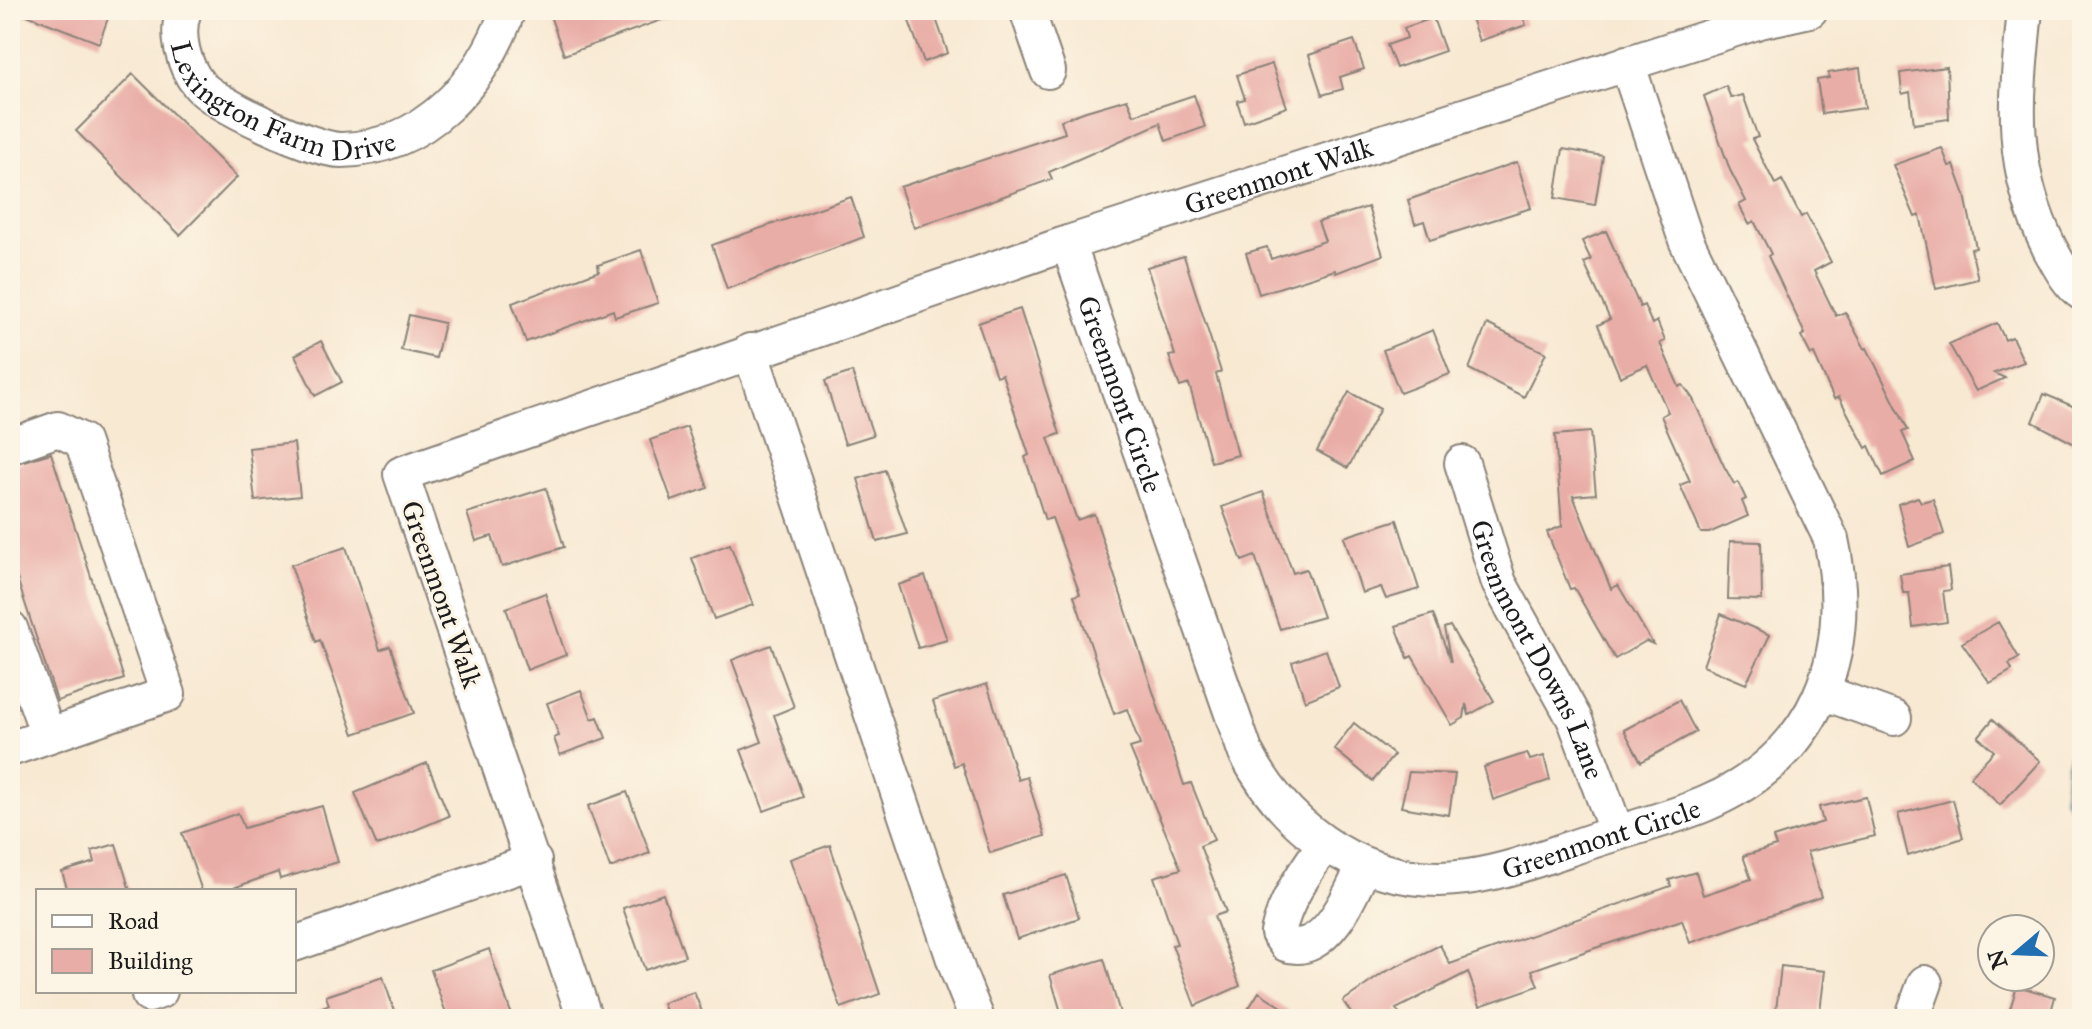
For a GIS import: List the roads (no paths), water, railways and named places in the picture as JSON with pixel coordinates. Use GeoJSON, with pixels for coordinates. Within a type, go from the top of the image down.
{"type":"FeatureCollection","features":[{"type":"Feature","properties":{"kind":"street","name":"Lexington Farm Drive"},"geometry":{"type":"LineString","coordinates":[[184,10],[180,21],[183,55],[199,85],[238,111],[288,134],[339,150],[379,144],[411,131],[439,114],[465,91],[485,63],[508,10]]}},
{"type":"Feature","properties":{"kind":"street"},"geometry":{"type":"LineString","coordinates":[[1027,10],[1048,71]]}},
{"type":"Feature","properties":{"kind":"street","name":"Greenmont Walk"},"geometry":{"type":"LineString","coordinates":[[585,1019],[401,474],[1068,243],[1760,21],[1810,10]]}},
{"type":"Feature","properties":{"kind":"street"},"geometry":{"type":"LineString","coordinates":[[2025,10],[2015,107],[2023,179],[2036,220],[2056,259],[2082,293]]}},
{"type":"Feature","properties":{"kind":"street","name":"Greenmont Circle"},"geometry":{"type":"LineString","coordinates":[[1068,243],[1245,751],[1278,804],[1324,845],[1364,865],[1414,877],[1465,877],[1501,870],[1617,833],[1705,804],[1745,783],[1790,743],[1822,692],[1835,653],[1841,616],[1839,575],[1831,539],[1686,240],[1627,63]]}},
{"type":"Feature","properties":{"kind":"street"},"geometry":{"type":"LineString","coordinates":[[750,351],[959,974],[977,1019]]}},
{"type":"Feature","properties":{"kind":"street"},"geometry":{"type":"LineString","coordinates":[[10,446],[58,429],[82,441],[168,694],[10,749]]}},
{"type":"Feature","properties":{"kind":"street","name":"Greenmont Downs Lane"},"geometry":{"type":"LineString","coordinates":[[1462,463],[1499,583],[1575,720],[1617,833]]}},
{"type":"Feature","properties":{"kind":"street"},"geometry":{"type":"LineString","coordinates":[[10,628],[48,735]]}},
{"type":"Feature","properties":{"kind":"street"},"geometry":{"type":"LineString","coordinates":[[1822,692],[1894,718]]}},
{"type":"Feature","properties":{"kind":"street"},"geometry":{"type":"LineString","coordinates":[[1324,845],[1296,886],[1280,921],[1278,933],[1286,944],[1303,946],[1319,939],[1341,910],[1364,865]]}},
{"type":"Feature","properties":{"kind":"street"},"geometry":{"type":"LineString","coordinates":[[296,943],[534,861]]}},
{"type":"Feature","properties":{"kind":"street"},"geometry":{"type":"LineString","coordinates":[[1912,1019],[1925,983]]}},
{"type":"Feature","properties":{"kind":"water"},"geometry":{"type":"Polygon","coordinates":[[[2082,681],[2082,826],[2064,799],[2066,766],[2076,734],[2082,681]]]}}]}
